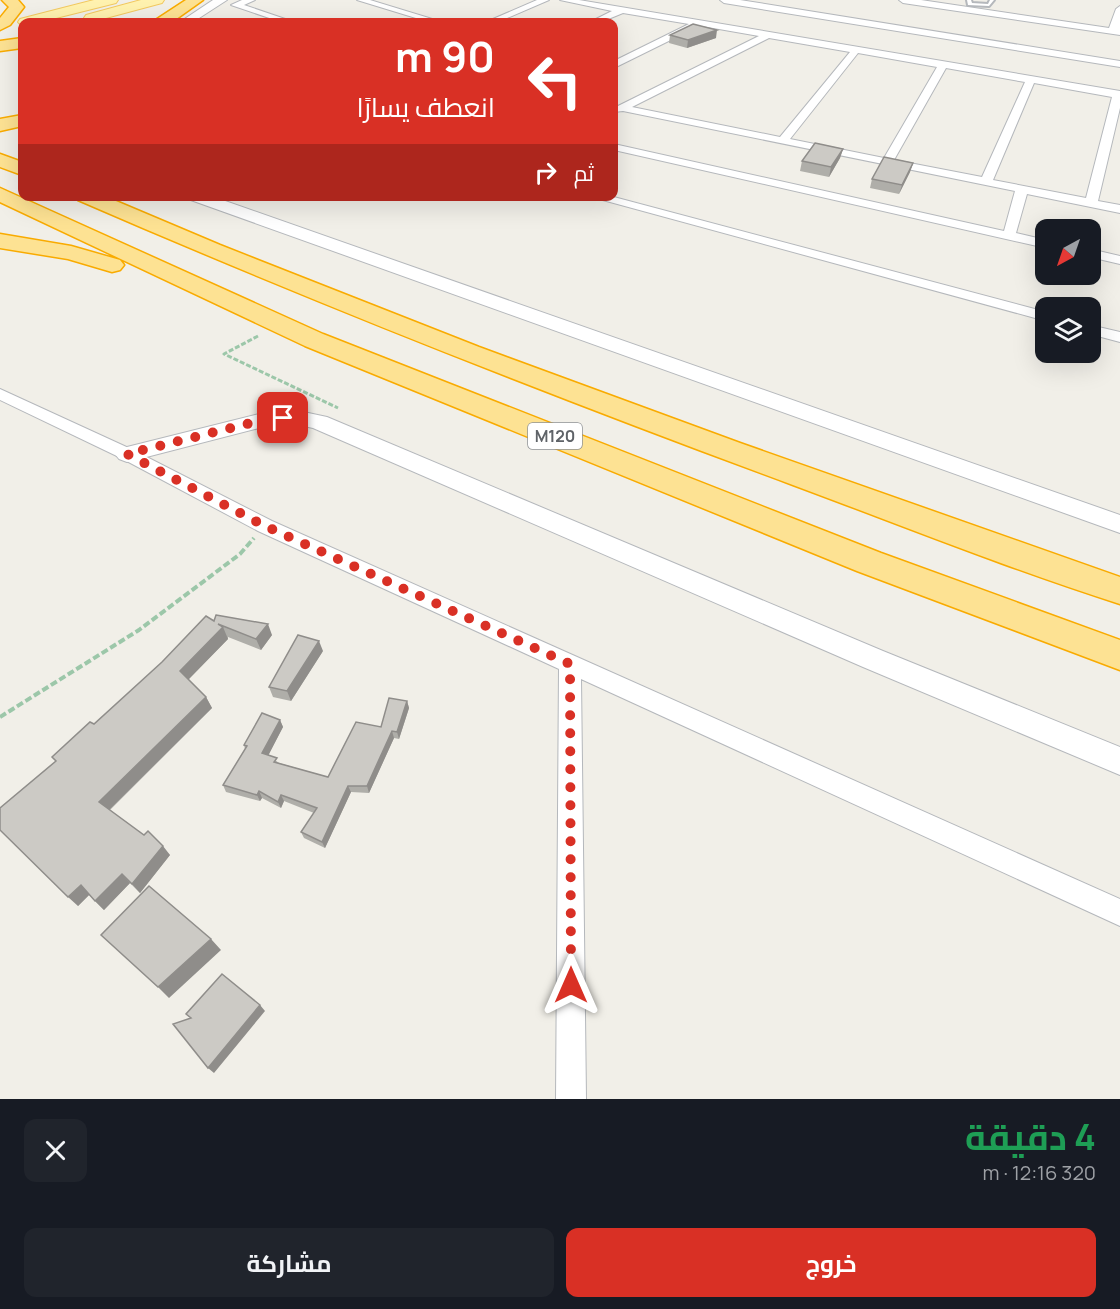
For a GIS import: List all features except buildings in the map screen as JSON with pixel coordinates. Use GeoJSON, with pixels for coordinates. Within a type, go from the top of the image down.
{"type":"FeatureCollection","features":[{"type":"Feature","properties":{"kind":"highway"},"geometry":{"type":"LineString","coordinates":[[0,27],[17,7],[9,0]]}},
{"type":"Feature","properties":{"kind":"highway"},"geometry":{"type":"LineString","coordinates":[[168,18],[196,0]]}},
{"type":"Feature","properties":{"kind":"highway"},"geometry":{"type":"LineString","coordinates":[[0,46],[18,44]]}},
{"type":"Feature","properties":{"kind":"highway"},"geometry":{"type":"LineString","coordinates":[[0,125],[18,122]]}},
{"type":"Feature","properties":{"kind":"highway"},"geometry":{"type":"LineString","coordinates":[[0,160],[18,167]]}},
{"type":"Feature","properties":{"kind":"highway","name":"M120"},"geometry":{"type":"LineString","coordinates":[[0,194],[314,340],[869,562],[1120,655]]}},
{"type":"Feature","properties":{"kind":"highway","name":"M120"},"geometry":{"type":"LineString","coordinates":[[97,201],[297,285],[689,435],[1120,591]]}},
{"type":"Feature","properties":{"kind":"highway"},"geometry":{"type":"LineString","coordinates":[[138,201],[167,219],[297,285]]}},
{"type":"Feature","properties":{"kind":"highway"},"geometry":{"type":"LineString","coordinates":[[0,241],[71,253],[103,262],[314,340]]}},
{"type":"Feature","properties":{"kind":"main road"},"geometry":{"type":"LineString","coordinates":[[43,18],[111,0]]}},
{"type":"Feature","properties":{"kind":"main road"},"geometry":{"type":"LineString","coordinates":[[87,18],[157,0]]}},
{"type":"Feature","properties":{"kind":"main road"},"geometry":{"type":"LineString","coordinates":[[0,27],[18,24]]}},
{"type":"Feature","properties":{"kind":"main road"},"geometry":{"type":"LineString","coordinates":[[0,42],[18,37]]}},
{"type":"Feature","properties":{"kind":"street"},"geometry":{"type":"LineString","coordinates":[[192,18],[221,0]]}},
{"type":"Feature","properties":{"kind":"street"},"geometry":{"type":"LineString","coordinates":[[250,0],[233,10],[270,18]]}},
{"type":"Feature","properties":{"kind":"street"},"geometry":{"type":"LineString","coordinates":[[361,0],[423,18]]}},
{"type":"Feature","properties":{"kind":"street"},"geometry":{"type":"LineString","coordinates":[[501,18],[545,0]]}},
{"type":"Feature","properties":{"kind":"street"},"geometry":{"type":"LineString","coordinates":[[564,0],[1119,94],[1091,203]]}},
{"type":"Feature","properties":{"kind":"street"},"geometry":{"type":"LineString","coordinates":[[724,0],[1120,64]]}},
{"type":"Feature","properties":{"kind":"street"},"geometry":{"type":"LineString","coordinates":[[909,0],[959,8],[982,9],[1116,31],[1120,9]]}},
{"type":"Feature","properties":{"kind":"street"},"geometry":{"type":"LineString","coordinates":[[512,2],[529,7]]}},
{"type":"Feature","properties":{"kind":"street"},"geometry":{"type":"LineString","coordinates":[[733,29],[773,8]]}},
{"type":"Feature","properties":{"kind":"street"},"geometry":{"type":"LineString","coordinates":[[953,18],[959,8]]}},
{"type":"Feature","properties":{"kind":"street"},"geometry":{"type":"LineString","coordinates":[[603,18],[622,10]]}},
{"type":"Feature","properties":{"kind":"street"},"geometry":{"type":"LineString","coordinates":[[851,30],[858,21]]}},
{"type":"Feature","properties":{"kind":"street"},"geometry":{"type":"LineString","coordinates":[[618,62],[697,23]]}},
{"type":"Feature","properties":{"kind":"street"},"geometry":{"type":"LineString","coordinates":[[936,34],[945,27]]}},
{"type":"Feature","properties":{"kind":"street"},"geometry":{"type":"LineString","coordinates":[[618,110],[768,35]]}},
{"type":"Feature","properties":{"kind":"street"},"geometry":{"type":"LineString","coordinates":[[837,46],[844,38]]}},
{"type":"Feature","properties":{"kind":"street"},"geometry":{"type":"LineString","coordinates":[[972,39],[977,47],[973,51]]}},
{"type":"Feature","properties":{"kind":"street"},"geometry":{"type":"LineString","coordinates":[[782,141],[856,50]]}},
{"type":"Feature","properties":{"kind":"street"},"geometry":{"type":"LineString","coordinates":[[957,67],[965,59]]}},
{"type":"Feature","properties":{"kind":"street"},"geometry":{"type":"LineString","coordinates":[[887,162],[943,64]]}},
{"type":"Feature","properties":{"kind":"street"},"geometry":{"type":"LineString","coordinates":[[986,182],[1030,80]]}},
{"type":"Feature","properties":{"kind":"street"},"geometry":{"type":"LineString","coordinates":[[618,110],[1120,209]]}},
{"type":"Feature","properties":{"kind":"street"},"geometry":{"type":"LineString","coordinates":[[618,148],[1035,241]]}},
{"type":"Feature","properties":{"kind":"street"},"geometry":{"type":"LineString","coordinates":[[1009,236],[1022,189]]}},
{"type":"Feature","properties":{"kind":"street"},"geometry":{"type":"LineString","coordinates":[[208,201],[1120,524]]}},
{"type":"Feature","properties":{"kind":"street"},"geometry":{"type":"LineString","coordinates":[[613,201],[1035,314]]}},
{"type":"Feature","properties":{"kind":"street"},"geometry":{"type":"LineString","coordinates":[[1101,256],[1120,260]]}},
{"type":"Feature","properties":{"kind":"street"},"geometry":{"type":"LineString","coordinates":[[1101,332],[1120,337]]}},
{"type":"Feature","properties":{"kind":"street"},"geometry":{"type":"LineString","coordinates":[[0,394],[127,454],[265,526],[1120,913]]}},
{"type":"Feature","properties":{"kind":"street"},"geometry":{"type":"LineString","coordinates":[[127,454],[267,419],[291,418],[320,422],[873,659],[1120,761]]}},
{"type":"Feature","properties":{"kind":"street"},"geometry":{"type":"LineString","coordinates":[[570,664],[571,1099]]}},
{"type":"Feature","properties":{"kind":"lane"},"geometry":{"type":"LineString","coordinates":[[969,0],[969,4],[982,9],[992,0]]}},
{"type":"Feature","properties":{"kind":"path"},"geometry":{"type":"LineString","coordinates":[[0,717],[140,630],[240,554],[265,526]]}},
{"type":"Feature","properties":{"kind":"route"},"geometry":{"type":"LineString","coordinates":[[283,418],[267,419],[127,454],[265,526],[570,664],[571,985]]}}]}
